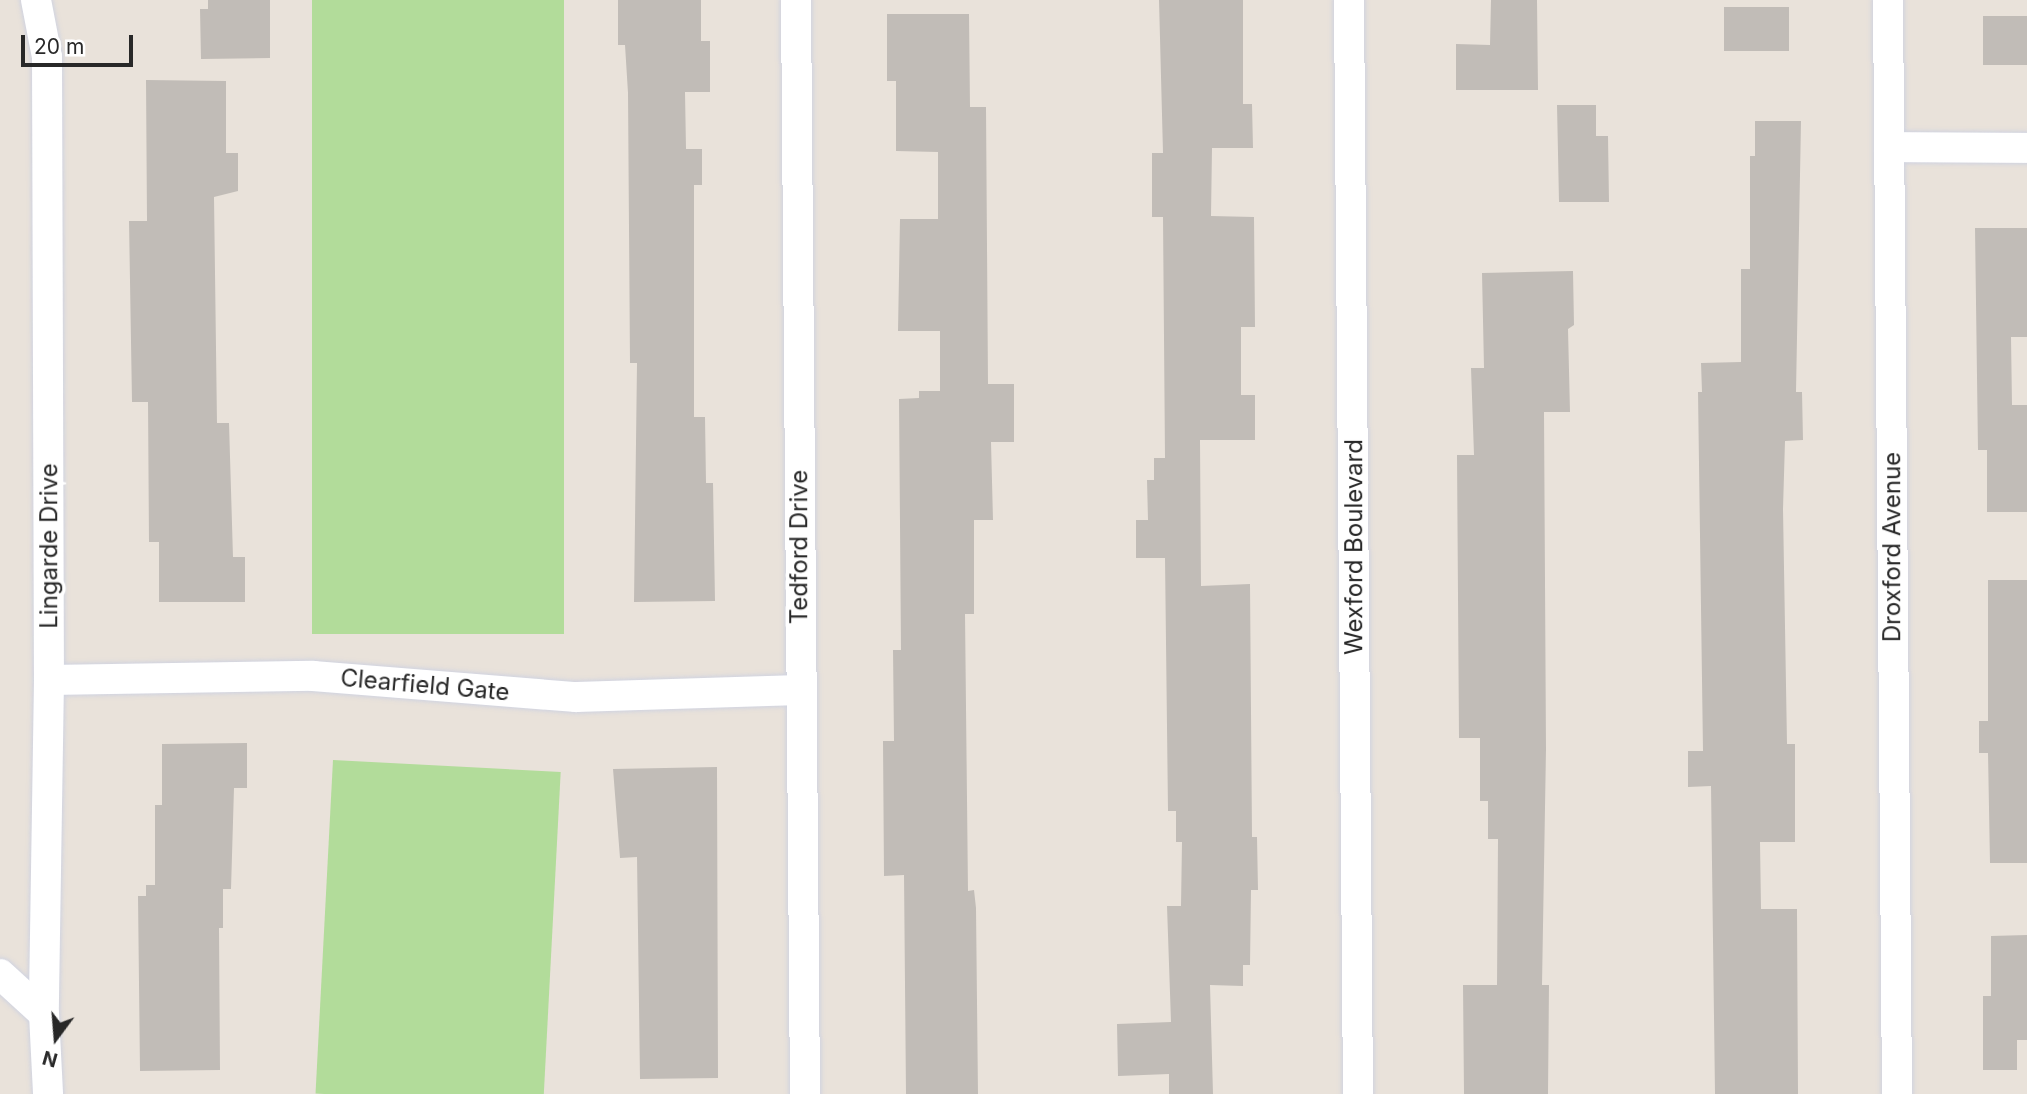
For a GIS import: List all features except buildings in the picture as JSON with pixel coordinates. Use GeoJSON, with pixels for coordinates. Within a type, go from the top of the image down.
{"type":"FeatureCollection","features":[{"type":"Feature","properties":{"kind":"street","name":"Lingarde Drive"},"geometry":{"type":"LineString","coordinates":[[36,0],[47,57],[49,680],[44,1014],[48,1094]]}},
{"type":"Feature","properties":{"kind":"street","name":"Tedford Drive"},"geometry":{"type":"LineString","coordinates":[[796,0],[805,1094]]}},
{"type":"Feature","properties":{"kind":"street","name":"Wexford Boulevard"},"geometry":{"type":"LineString","coordinates":[[1349,0],[1358,1094]]}},
{"type":"Feature","properties":{"kind":"street","name":"Droxford Avenue"},"geometry":{"type":"LineString","coordinates":[[1888,0],[1897,1094]]}},
{"type":"Feature","properties":{"kind":"street"},"geometry":{"type":"LineString","coordinates":[[1889,147],[2027,148]]}},
{"type":"Feature","properties":{"kind":"street","name":"Clearfield Gate"},"geometry":{"type":"LineString","coordinates":[[49,680],[313,676],[576,697],[800,690]]}},
{"type":"Feature","properties":{"kind":"street"},"geometry":{"type":"LineString","coordinates":[[0,974],[44,1014]]}},
{"type":"Feature","properties":{"kind":"green space"},"geometry":{"type":"Polygon","coordinates":[[[312,0],[564,0],[564,634],[312,634],[312,0]]]}},
{"type":"Feature","properties":{"kind":"green space"},"geometry":{"type":"Polygon","coordinates":[[[333,760],[561,772],[544,1094],[316,1094],[333,760]]]}}]}
